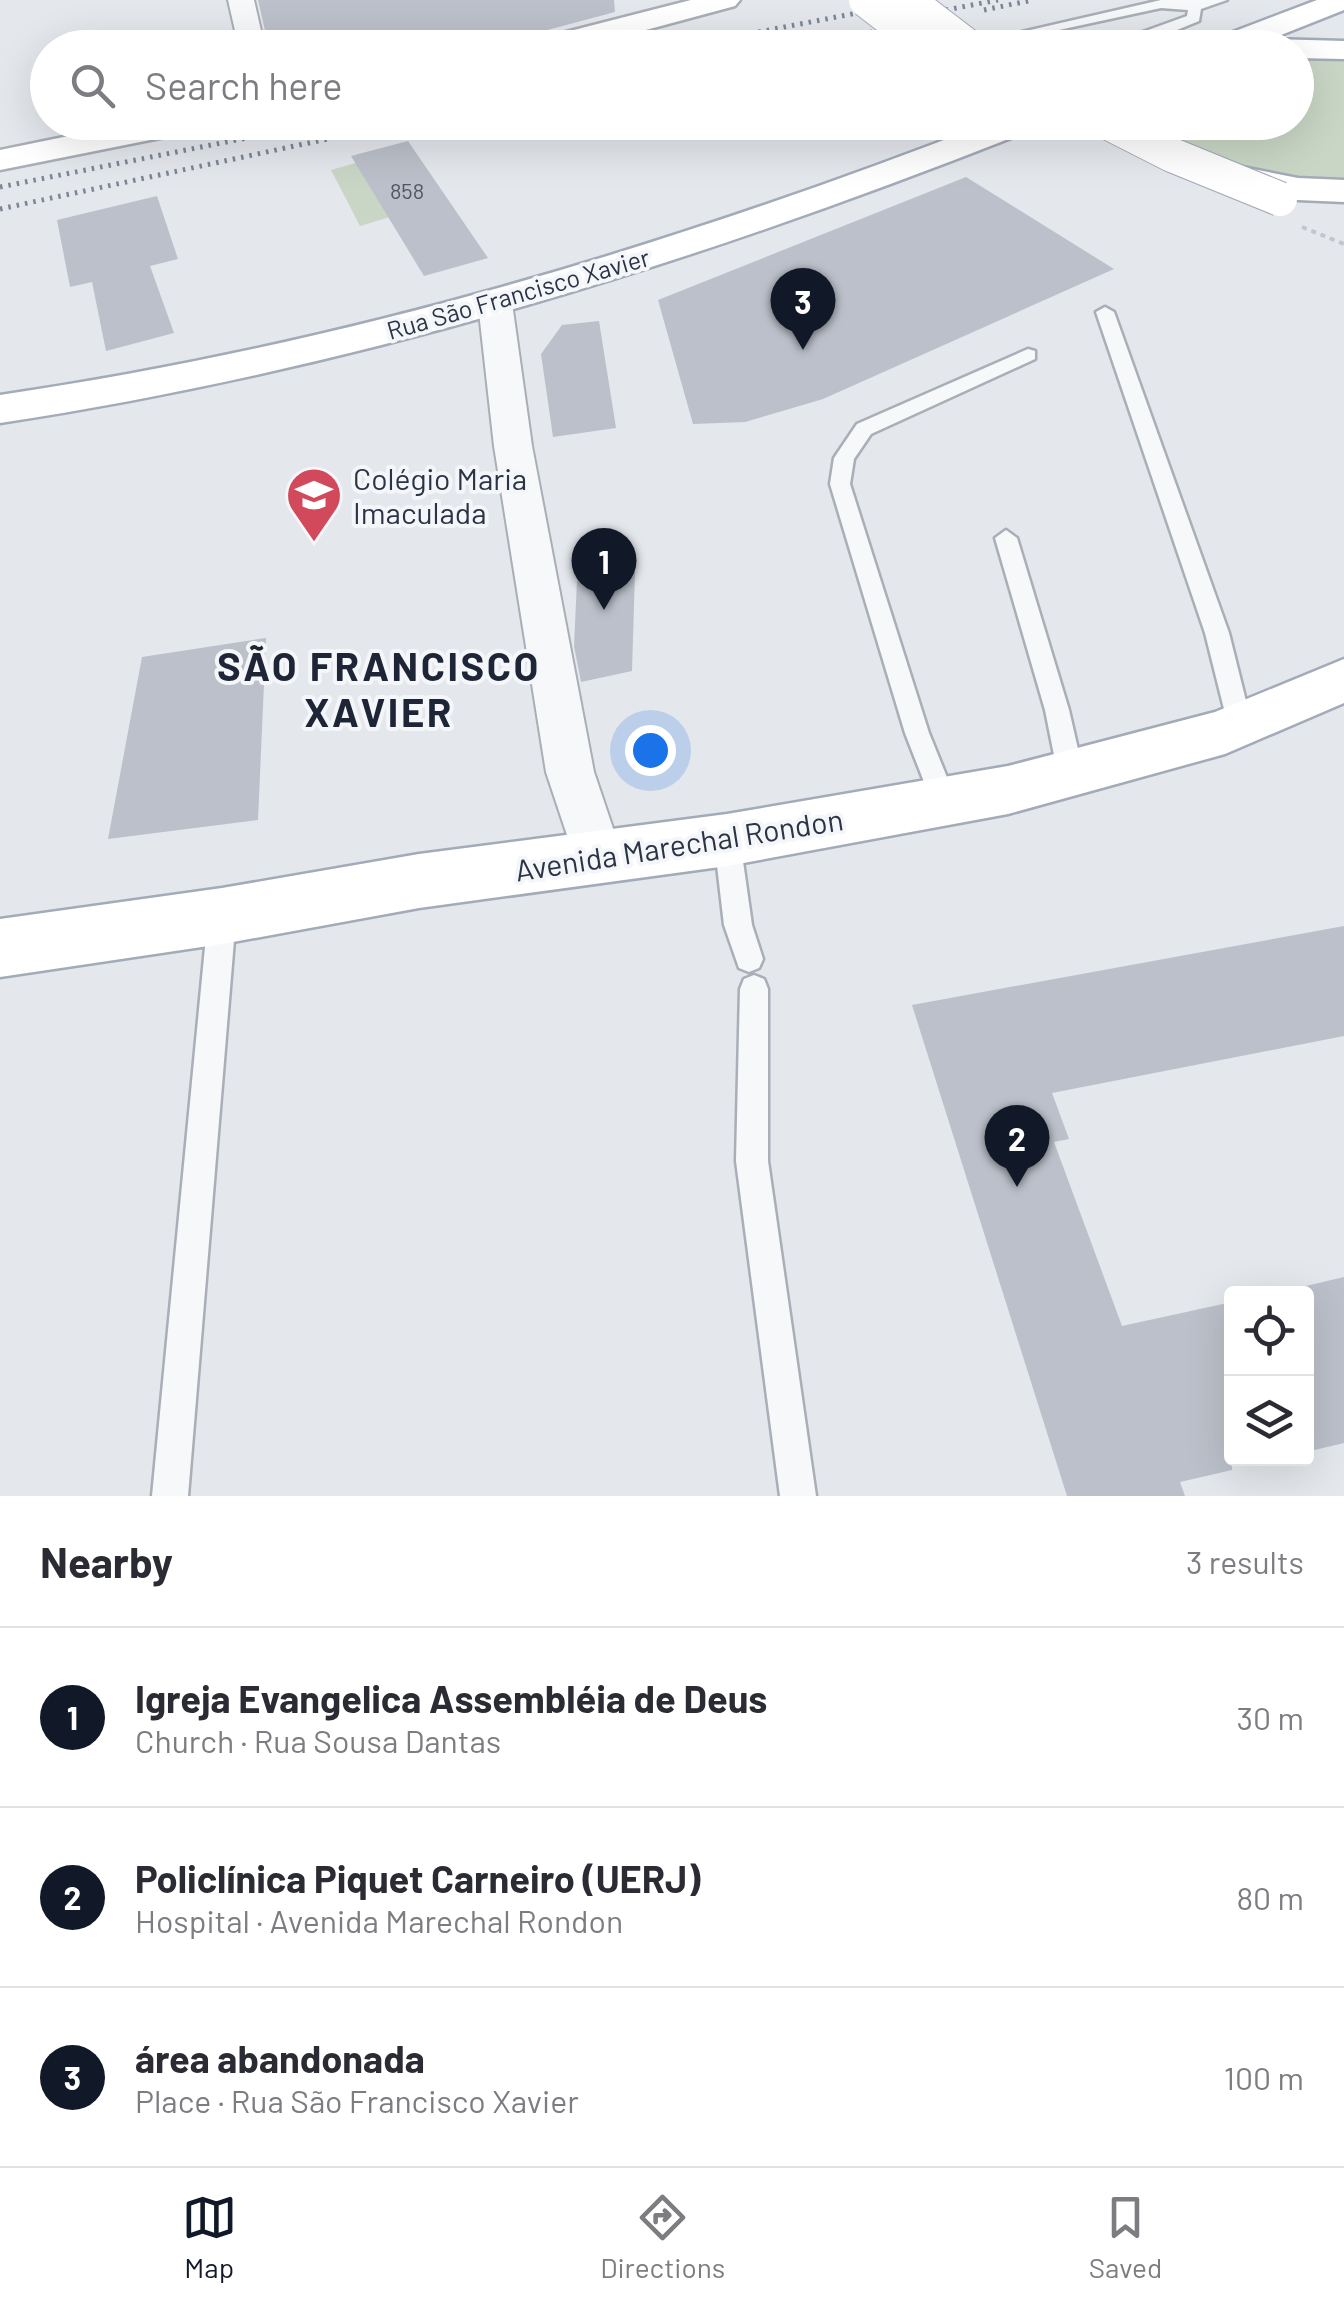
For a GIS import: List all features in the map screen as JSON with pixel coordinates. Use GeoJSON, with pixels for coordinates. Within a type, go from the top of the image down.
{"type":"FeatureCollection","features":[{"type":"Feature","properties":{"kind":"main road"},"geometry":{"type":"LineString","coordinates":[[611,30],[725,0]]}},
{"type":"Feature","properties":{"kind":"main road"},"geometry":{"type":"LineString","coordinates":[[866,0],[905,30]]}},
{"type":"Feature","properties":{"kind":"main road"},"geometry":{"type":"LineString","coordinates":[[907,0],[956,30]]}},
{"type":"Feature","properties":{"kind":"main road"},"geometry":{"type":"LineString","coordinates":[[918,0],[960,30]]}},
{"type":"Feature","properties":{"kind":"main road"},"geometry":{"type":"LineString","coordinates":[[1266,30],[1344,0]]}},
{"type":"Feature","properties":{"kind":"main road"},"geometry":{"type":"LineString","coordinates":[[1314,49],[1344,50]]}},
{"type":"Feature","properties":{"kind":"main road"},"geometry":{"type":"LineString","coordinates":[[0,160],[100,140]]}},
{"type":"Feature","properties":{"kind":"main road","name":"Rua São Francisco Xavier"},"geometry":{"type":"LineString","coordinates":[[0,409],[219,371],[494,303],[768,218],[974,140]]}},
{"type":"Feature","properties":{"kind":"main road"},"geometry":{"type":"LineString","coordinates":[[1133,140],[1199,168],[1245,180],[1298,189],[1344,191]]}},
{"type":"Feature","properties":{"kind":"main road"},"geometry":{"type":"LineString","coordinates":[[1143,140],[1344,223]]}},
{"type":"Feature","properties":{"kind":"main road","name":"Avenida Marechal Rondon"},"geometry":{"type":"LineString","coordinates":[[0,948],[597,855],[727,840],[944,802],[1071,774],[1240,726],[1344,680]]}},
{"type":"Feature","properties":{"kind":"street"},"geometry":{"type":"LineString","coordinates":[[241,0],[248,30]]}},
{"type":"Feature","properties":{"kind":"street"},"geometry":{"type":"LineString","coordinates":[[494,303],[513,446],[570,772],[597,855]]}},
{"type":"Feature","properties":{"kind":"lane"},"geometry":{"type":"LineString","coordinates":[[1070,30],[1160,4],[1195,7],[1220,0]]}},
{"type":"Feature","properties":{"kind":"lane"},"geometry":{"type":"LineString","coordinates":[[1161,30],[1194,18],[1195,7]]}},
{"type":"Feature","properties":{"kind":"lane"},"geometry":{"type":"LineString","coordinates":[[1105,312],[1217,633],[1240,726]]}},
{"type":"Feature","properties":{"kind":"lane"},"geometry":{"type":"LineString","coordinates":[[944,802],[917,733],[840,484],[844,458],[864,429],[1028,355]]}},
{"type":"Feature","properties":{"kind":"lane"},"geometry":{"type":"LineString","coordinates":[[1006,538],[1058,710],[1071,774]]}},
{"type":"Feature","properties":{"kind":"lane"},"geometry":{"type":"LineString","coordinates":[[727,840],[738,925],[752,974],[752,1161],[798,1496]]}},
{"type":"Feature","properties":{"kind":"lane"},"geometry":{"type":"LineString","coordinates":[[170,1496],[222,916]]}},
{"type":"Feature","properties":{"kind":"green space"},"geometry":{"type":"Polygon","coordinates":[[[1314,54],[1344,57],[1344,183],[1283,180],[1221,167],[1166,140],[1314,140],[1314,54]]]}},
{"type":"Feature","properties":{"kind":"green space"},"geometry":{"type":"Polygon","coordinates":[[[356,163],[390,217],[360,226],[331,170],[356,163]]]}},
{"type":"Feature","properties":{"kind":"building"},"geometry":{"type":"Polygon","coordinates":[[[258,0],[614,0],[615,12],[548,30],[265,30],[258,0]]]}},
{"type":"Feature","properties":{"kind":"building"},"geometry":{"type":"Polygon","coordinates":[[[408,141],[488,258],[424,276],[351,156],[408,141]]]}},
{"type":"Feature","properties":{"kind":"building"},"geometry":{"type":"Polygon","coordinates":[[[966,177],[1114,269],[823,399],[745,422],[693,424],[658,300],[966,177]]]}},
{"type":"Feature","properties":{"kind":"building"},"geometry":{"type":"Polygon","coordinates":[[[157,196],[178,259],[150,266],[174,333],[106,351],[92,282],[70,287],[57,220],[157,196]]]}},
{"type":"Feature","properties":{"kind":"building"},"geometry":{"type":"Polygon","coordinates":[[[599,321],[616,428],[553,437],[541,354],[562,325],[599,321]]]}},
{"type":"Feature","properties":{"kind":"building"},"geometry":{"type":"Polygon","coordinates":[[[635,572],[632,671],[581,682],[574,646],[577,581],[635,572]]]}},
{"type":"Feature","properties":{"kind":"building"},"geometry":{"type":"Polygon","coordinates":[[[266,638],[258,820],[108,839],[142,657],[266,638]]]}},
{"type":"Feature","properties":{"kind":"building"},"geometry":{"type":"Polygon","coordinates":[[[1344,926],[1344,1036],[1052,1093],[1069,1139],[1054,1142],[1122,1326],[1224,1304],[1224,1466],[1232,1466],[1232,1470],[1180,1482],[1185,1496],[1067,1496],[912,1005],[1344,926]]]}},
{"type":"Feature","properties":{"kind":"building"},"geometry":{"type":"Polygon","coordinates":[[[1344,1277],[1344,1443],[1314,1450],[1314,1286],[1306,1286],[1344,1277]]]}},
{"type":"Feature","properties":{"kind":"railway"},"geometry":{"type":"LineString","coordinates":[[769,30],[925,0]]}},
{"type":"Feature","properties":{"kind":"railway"},"geometry":{"type":"LineString","coordinates":[[904,18],[998,0]]}},
{"type":"Feature","properties":{"kind":"railway"},"geometry":{"type":"LineString","coordinates":[[984,10],[1033,0]]}},
{"type":"Feature","properties":{"kind":"railway"},"geometry":{"type":"LineString","coordinates":[[882,30],[920,22]]}},
{"type":"Feature","properties":{"kind":"railway"},"geometry":{"type":"LineString","coordinates":[[0,187],[236,140]]}},
{"type":"Feature","properties":{"kind":"railway"},"geometry":{"type":"LineString","coordinates":[[0,209],[323,140]]}},
{"type":"Feature","properties":{"kind":"place","name":"área abandonada"},"geometry":{"type":"Point","coordinates":[803,350]}},
{"type":"Feature","properties":{"kind":"place","name":"Colégio Maria Imaculada"},"geometry":{"type":"Point","coordinates":[314,544]}},
{"type":"Feature","properties":{"kind":"place","name":"Igreja Evangelica Assembléia de Deus"},"geometry":{"type":"Point","coordinates":[604,610]}},
{"type":"Feature","properties":{"kind":"place","name":"Policlínica Piquet Carneiro (UERJ)"},"geometry":{"type":"Point","coordinates":[1017,1187]}},
{"type":"Feature","properties":{"kind":"district","name":"SÃO FRANCISCO XAVIER"},"geometry":{"type":"Point","coordinates":[379,688]}}]}
